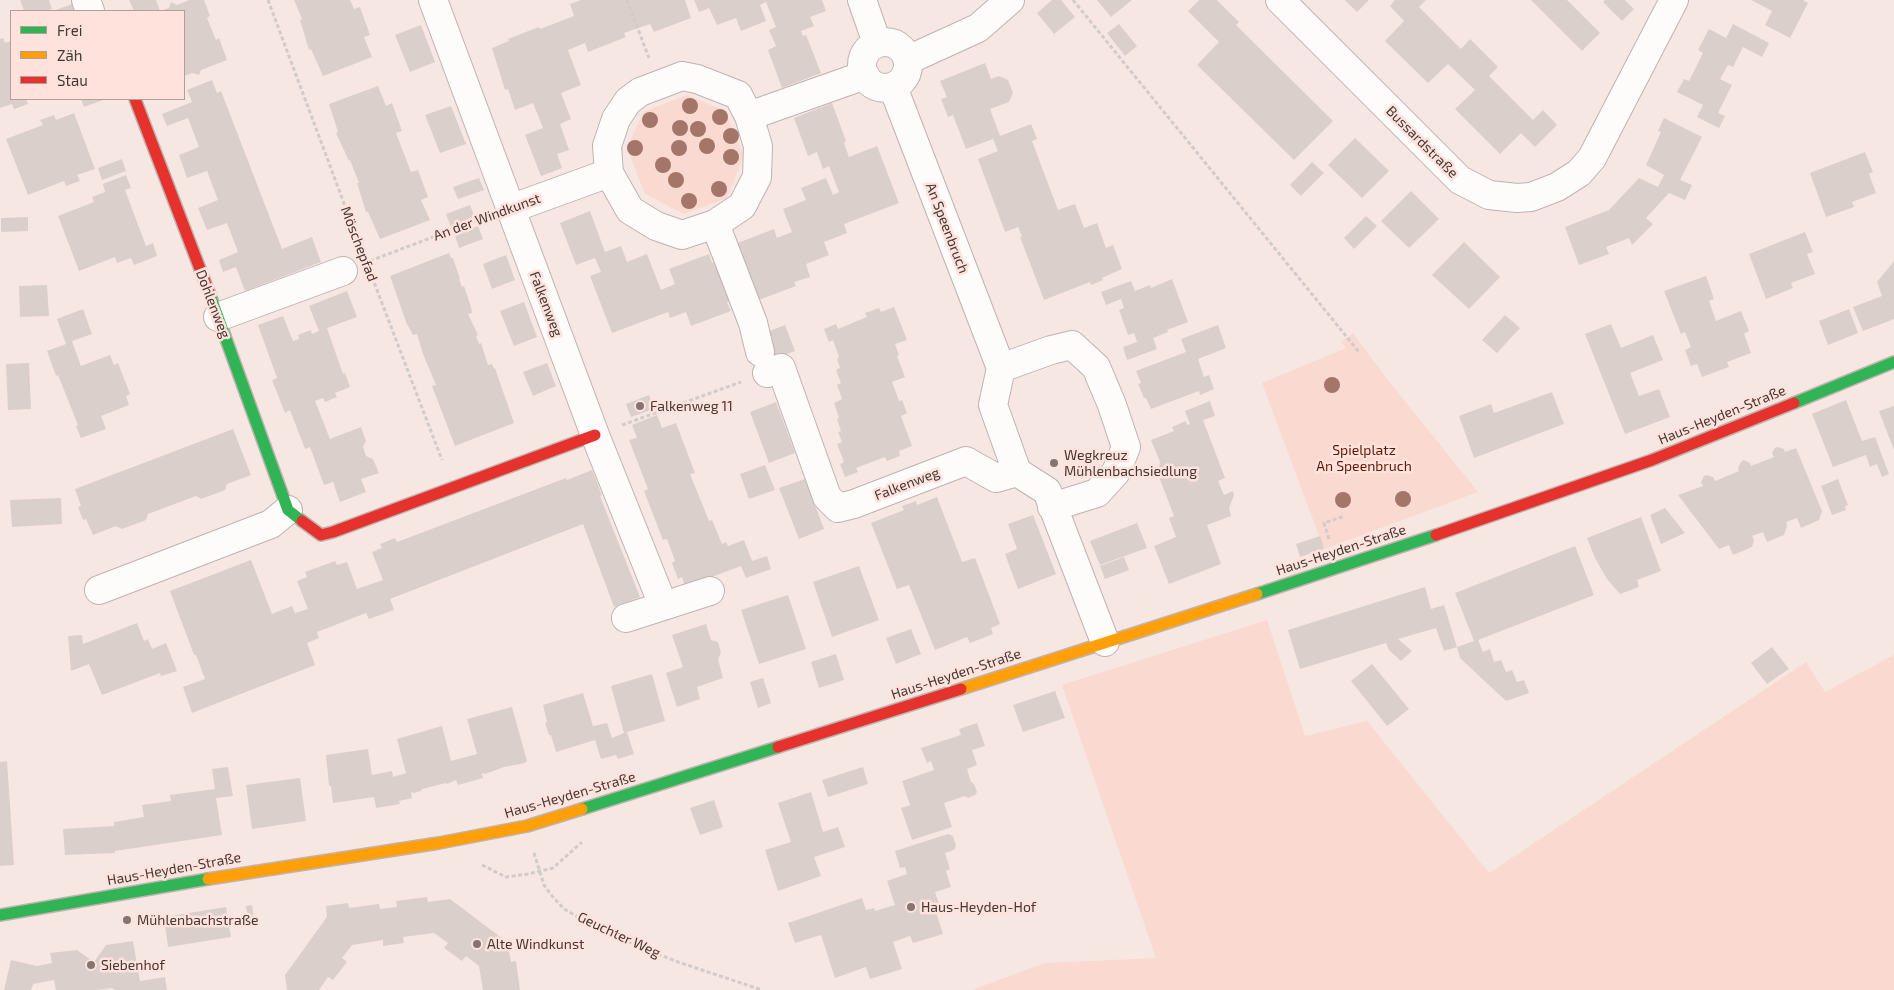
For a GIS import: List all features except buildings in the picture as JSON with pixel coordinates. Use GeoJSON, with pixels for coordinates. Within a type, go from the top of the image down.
{"type":"FeatureCollection","features":[{"type":"Feature","properties":{"kind":"street","name":"Falkenweg"},"geometry":{"type":"LineString","coordinates":[[433,0],[595,435],[663,606]]}},
{"type":"Feature","properties":{"kind":"street"},"geometry":{"type":"LineString","coordinates":[[862,0],[877,43]]}},
{"type":"Feature","properties":{"kind":"street"},"geometry":{"type":"LineString","coordinates":[[908,60],[978,28],[1010,0]]}},
{"type":"Feature","properties":{"kind":"street","name":"Bussardstraße"},"geometry":{"type":"LineString","coordinates":[[1280,0],[1460,180],[1489,195],[1517,198],[1531,197],[1557,187],[1579,173],[1592,158],[1674,0]]}},
{"type":"Feature","properties":{"kind":"street"},"geometry":{"type":"LineString","coordinates":[[885,41],[900,46],[908,60],[907,73],[900,83],[893,87],[887,88],[873,85],[864,75],[862,60],[870,47],[877,43],[885,41]]}},
{"type":"Feature","properties":{"kind":"street"},"geometry":{"type":"LineString","coordinates":[[749,116],[864,75]]}},
{"type":"Feature","properties":{"kind":"street"},"geometry":{"type":"LineString","coordinates":[[682,76],[698,79],[738,96],[749,116],[758,146],[757,177],[742,206],[715,224],[682,235],[656,226],[630,210],[609,174],[607,146],[616,120],[628,101],[640,92],[682,76]]}},
{"type":"Feature","properties":{"kind":"street","name":"An Speenbruch"},"geometry":{"type":"LineString","coordinates":[[893,87],[1001,368]]}},
{"type":"Feature","properties":{"kind":"street","name":"Dohlenweg"},"geometry":{"type":"LineString","coordinates":[[135,100],[218,317],[288,510]]}},
{"type":"Feature","properties":{"kind":"street","name":"An der Windkunst"},"geometry":{"type":"LineString","coordinates":[[510,208],[609,174]]}},
{"type":"Feature","properties":{"kind":"street"},"geometry":{"type":"LineString","coordinates":[[715,224],[753,324],[764,362]]}},
{"type":"Feature","properties":{"kind":"street"},"geometry":{"type":"LineString","coordinates":[[218,317],[357,262]]}},
{"type":"Feature","properties":{"kind":"street"},"geometry":{"type":"LineString","coordinates":[[1052,507],[1097,493],[1116,472],[1126,446],[1096,367],[1072,345],[1051,350],[1001,368],[993,405],[1017,472],[1047,490],[1052,507],[1105,642]]}},
{"type":"Feature","properties":{"kind":"street","name":"Falkenweg"},"geometry":{"type":"LineString","coordinates":[[764,362],[781,368],[827,497],[838,508],[854,504],[966,461],[996,478],[1017,472]]}},
{"type":"Feature","properties":{"kind":"street","name":"Haus-Heyden-Straße"},"geometry":{"type":"LineString","coordinates":[[0,915],[264,869],[439,843],[527,826],[1464,526],[1642,463],[1894,362]]}},
{"type":"Feature","properties":{"kind":"street"},"geometry":{"type":"LineString","coordinates":[[99,590],[271,524],[288,510],[321,535],[595,435]]}},
{"type":"Feature","properties":{"kind":"street"},"geometry":{"type":"LineString","coordinates":[[626,618],[710,591]]}},
{"type":"Feature","properties":{"kind":"path","name":"Möschepfad"},"geometry":{"type":"LineString","coordinates":[[268,0],[357,262]]}},
{"type":"Feature","properties":{"kind":"path"},"geometry":{"type":"LineString","coordinates":[[627,0],[659,84]]}},
{"type":"Feature","properties":{"kind":"path"},"geometry":{"type":"LineString","coordinates":[[1073,0],[1359,352]]}},
{"type":"Feature","properties":{"kind":"path","name":"An der Windkunst"},"geometry":{"type":"LineString","coordinates":[[357,262],[510,208]]}},
{"type":"Feature","properties":{"kind":"path","name":"Möschepfad"},"geometry":{"type":"LineString","coordinates":[[370,272],[452,487]]}},
{"type":"Feature","properties":{"kind":"path"},"geometry":{"type":"LineString","coordinates":[[595,435],[764,362]]}},
{"type":"Feature","properties":{"kind":"path","name":"Geuchter Weg"},"geometry":{"type":"LineString","coordinates":[[527,826],[544,885],[564,908],[589,923],[640,947],[678,962],[762,990]]}},
{"type":"Feature","properties":{"kind":"green space"},"geometry":{"type":"Polygon","coordinates":[[[687,95],[725,111],[744,156],[727,198],[684,214],[645,194],[627,148],[643,112],[687,95]]]}},
{"type":"Feature","properties":{"kind":"green space","name":"Spielplatz An Speenbruch"},"geometry":{"type":"Polygon","coordinates":[[[1353,333],[1387,379],[1478,492],[1324,549],[1262,383],[1346,348],[1341,342],[1353,333]]]}},
{"type":"Feature","properties":{"kind":"green space"},"geometry":{"type":"Polygon","coordinates":[[[1267,620],[1305,736],[1367,721],[1489,873],[1806,662],[1825,692],[1894,655],[1894,990],[972,990],[1045,963],[1156,958],[1062,685],[1267,620]]]}},
{"type":"Feature","properties":{"kind":"traffic: fast"},"geometry":{"type":"LineString","coordinates":[[210,295],[288,510],[302,521]]}},
{"type":"Feature","properties":{"kind":"traffic: fast"},"geometry":{"type":"LineString","coordinates":[[1794,403],[1894,362]]}},
{"type":"Feature","properties":{"kind":"traffic: fast"},"geometry":{"type":"LineString","coordinates":[[1257,594],[1436,535]]}},
{"type":"Feature","properties":{"kind":"traffic: fast"},"geometry":{"type":"LineString","coordinates":[[582,809],[778,747]]}},
{"type":"Feature","properties":{"kind":"traffic: fast"},"geometry":{"type":"LineString","coordinates":[[0,915],[208,879]]}},
{"type":"Feature","properties":{"kind":"traffic: slow"},"geometry":{"type":"LineString","coordinates":[[961,689],[1257,594]]}},
{"type":"Feature","properties":{"kind":"traffic: slow"},"geometry":{"type":"LineString","coordinates":[[208,879],[439,843],[527,826],[582,809]]}},
{"type":"Feature","properties":{"kind":"traffic: jam"},"geometry":{"type":"LineString","coordinates":[[135,100],[210,295]]}},
{"type":"Feature","properties":{"kind":"traffic: jam"},"geometry":{"type":"LineString","coordinates":[[1436,535],[1652,460],[1794,403]]}},
{"type":"Feature","properties":{"kind":"traffic: jam"},"geometry":{"type":"LineString","coordinates":[[302,521],[321,535],[333,532],[595,435]]}},
{"type":"Feature","properties":{"kind":"traffic: jam"},"geometry":{"type":"LineString","coordinates":[[778,747],[961,689]]}},
{"type":"Feature","properties":{"kind":"place","name":"Falkenweg 11"},"geometry":{"type":"Point","coordinates":[640,406]}},
{"type":"Feature","properties":{"kind":"place","name":"Wegkreuz Mühlenbachsiedlung"},"geometry":{"type":"Point","coordinates":[1054,463]}},
{"type":"Feature","properties":{"kind":"place","name":"Haus-Heyden-Hof"},"geometry":{"type":"Point","coordinates":[911,907]}},
{"type":"Feature","properties":{"kind":"place","name":"Mühlenbachstraße"},"geometry":{"type":"Point","coordinates":[127,920]}},
{"type":"Feature","properties":{"kind":"place","name":"Alte Windkunst"},"geometry":{"type":"Point","coordinates":[477,944]}},
{"type":"Feature","properties":{"kind":"place","name":"Siebenhof"},"geometry":{"type":"Point","coordinates":[91,965]}}]}
